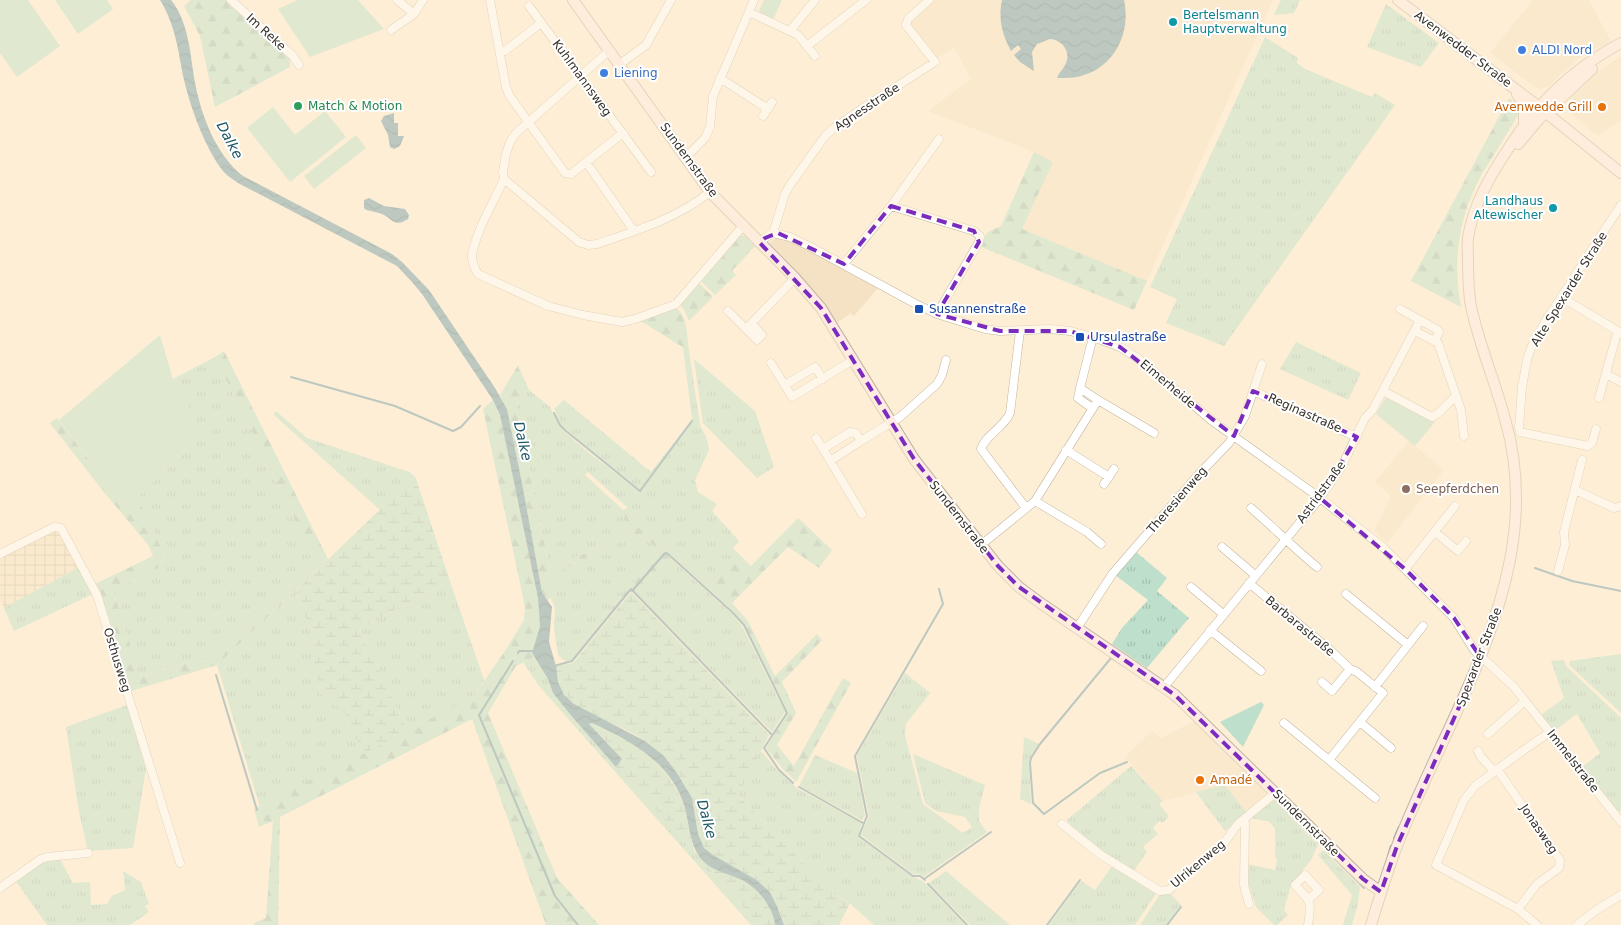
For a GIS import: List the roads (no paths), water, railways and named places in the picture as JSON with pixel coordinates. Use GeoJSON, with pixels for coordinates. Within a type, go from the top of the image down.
{"type":"FeatureCollection","features":[{"type":"Feature","properties":{"kind":"main road","name":"Sundernstraße"},"geometry":{"type":"LineString","coordinates":[[573,0],[710,192],[795,278],[821,308],[914,459],[998,566],[1019,587],[1164,687],[1186,705],[1363,879],[1381,892]]}},
{"type":"Feature","properties":{"kind":"main road","name":"Avenwedder Straße"},"geometry":{"type":"LineString","coordinates":[[1398,0],[1509,85],[1544,108],[1621,165]]}},
{"type":"Feature","properties":{"kind":"main road","name":"Avenwedder Straße"},"geometry":{"type":"LineString","coordinates":[[1408,0],[1544,108],[1621,173]]}},
{"type":"Feature","properties":{"kind":"main road"},"geometry":{"type":"LineString","coordinates":[[1544,108],[1572,76],[1598,56],[1621,43]]}},
{"type":"Feature","properties":{"kind":"main road"},"geometry":{"type":"LineString","coordinates":[[1544,108],[1594,67],[1621,49]]}},
{"type":"Feature","properties":{"kind":"main road"},"geometry":{"type":"LineString","coordinates":[[1509,85],[1524,104],[1524,123]]}},
{"type":"Feature","properties":{"kind":"main road","name":"Spexarder Straße"},"geometry":{"type":"LineString","coordinates":[[1371,925],[1400,839],[1481,658],[1500,602],[1510,559],[1514,533],[1516,490],[1514,466],[1506,419],[1482,345],[1472,306],[1467,272],[1468,237],[1482,192],[1496,168],[1524,123],[1544,108]]}},
{"type":"Feature","properties":{"kind":"main road","name":"Spexarder Straße"},"geometry":{"type":"LineString","coordinates":[[1468,258],[1480,212],[1493,182],[1544,108]]}},
{"type":"Feature","properties":{"kind":"street","name":"Im Reke"},"geometry":{"type":"LineString","coordinates":[[231,0],[292,56],[299,65]]}},
{"type":"Feature","properties":{"kind":"street"},"geometry":{"type":"LineString","coordinates":[[397,0],[414,14]]}},
{"type":"Feature","properties":{"kind":"street"},"geometry":{"type":"LineString","coordinates":[[391,30],[414,14],[423,0]]}},
{"type":"Feature","properties":{"kind":"street"},"geometry":{"type":"LineString","coordinates":[[490,0],[509,95],[565,173],[571,174],[623,133]]}},
{"type":"Feature","properties":{"kind":"street"},"geometry":{"type":"LineString","coordinates":[[620,64],[646,44],[671,0]]}},
{"type":"Feature","properties":{"kind":"street"},"geometry":{"type":"LineString","coordinates":[[686,157],[700,144],[710,127],[713,96],[754,0],[758,5],[741,43],[733,50]]}},
{"type":"Feature","properties":{"kind":"street"},"geometry":{"type":"LineString","coordinates":[[790,31],[815,0],[823,6]]}},
{"type":"Feature","properties":{"kind":"street"},"geometry":{"type":"LineString","coordinates":[[807,46],[866,0]]}},
{"type":"Feature","properties":{"kind":"street","name":"Agnesstraße"},"geometry":{"type":"LineString","coordinates":[[773,233],[787,189],[825,136],[868,104],[935,62],[906,25],[908,19],[929,0]]}},
{"type":"Feature","properties":{"kind":"street","name":"Kuhlmannsweg"},"geometry":{"type":"LineString","coordinates":[[530,6],[651,172]]}},
{"type":"Feature","properties":{"kind":"street"},"geometry":{"type":"LineString","coordinates":[[754,14],[798,35],[815,56]]}},
{"type":"Feature","properties":{"kind":"street"},"geometry":{"type":"LineString","coordinates":[[500,52],[505,51],[542,23]]}},
{"type":"Feature","properties":{"kind":"street"},"geometry":{"type":"LineString","coordinates":[[610,50],[516,133],[508,146],[502,172],[504,180],[579,242],[588,245],[597,244],[634,231],[680,210],[710,192]]}},
{"type":"Feature","properties":{"kind":"street"},"geometry":{"type":"LineString","coordinates":[[720,78],[765,113],[772,102]]}},
{"type":"Feature","properties":{"kind":"street"},"geometry":{"type":"LineString","coordinates":[[844,264],[891,206],[939,138]]}},
{"type":"Feature","properties":{"kind":"street"},"geometry":{"type":"LineString","coordinates":[[586,162],[634,231]]}},
{"type":"Feature","properties":{"kind":"street"},"geometry":{"type":"LineString","coordinates":[[504,180],[478,236],[472,257],[475,270],[478,274],[548,306],[582,315],[622,322],[676,304],[743,226]]}},
{"type":"Feature","properties":{"kind":"street","name":"Alte Spexarder Straße"},"geometry":{"type":"LineString","coordinates":[[1596,429],[1592,443],[1588,446],[1520,432],[1522,387],[1531,348],[1545,322],[1621,204]]}},
{"type":"Feature","properties":{"kind":"street"},"geometry":{"type":"LineString","coordinates":[[891,206],[974,231],[980,236],[979,242],[937,314]]}},
{"type":"Feature","properties":{"kind":"street"},"geometry":{"type":"LineString","coordinates":[[760,243],[773,233]]}},
{"type":"Feature","properties":{"kind":"street","name":"Eimerheide"},"geometry":{"type":"LineString","coordinates":[[773,233],[800,242],[937,314],[985,329],[1000,331],[1051,329],[1070,331],[1120,347],[1139,359],[1188,401],[1234,436],[1375,540],[1454,618],[1470,646],[1481,658]]}},
{"type":"Feature","properties":{"kind":"street"},"geometry":{"type":"LineString","coordinates":[[728,311],[749,326],[795,278]]}},
{"type":"Feature","properties":{"kind":"street"},"geometry":{"type":"LineString","coordinates":[[1561,297],[1619,329],[1599,398]]}},
{"type":"Feature","properties":{"kind":"street"},"geometry":{"type":"LineString","coordinates":[[1400,308],[1438,330],[1439,333],[1434,341]]}},
{"type":"Feature","properties":{"kind":"street","name":"Astridstraße"},"geometry":{"type":"LineString","coordinates":[[1164,687],[1320,498],[1340,468],[1365,418],[1372,411],[1420,320]]}},
{"type":"Feature","properties":{"kind":"street"},"geometry":{"type":"LineString","coordinates":[[1020,331],[1010,413],[1004,424],[984,442],[981,449],[1026,508]]}},
{"type":"Feature","properties":{"kind":"street"},"geometry":{"type":"LineString","coordinates":[[1415,331],[1438,343],[1461,410],[1464,436]]}},
{"type":"Feature","properties":{"kind":"street"},"geometry":{"type":"LineString","coordinates":[[1092,408],[1078,398],[1093,337]]}},
{"type":"Feature","properties":{"kind":"street"},"geometry":{"type":"LineString","coordinates":[[771,363],[792,397],[853,360]]}},
{"type":"Feature","properties":{"kind":"street"},"geometry":{"type":"LineString","coordinates":[[830,461],[900,417],[937,384],[942,375],[946,360]]}},
{"type":"Feature","properties":{"kind":"street","name":"Theresienweg"},"geometry":{"type":"LineString","coordinates":[[1077,628],[1113,573],[1234,436],[1245,416],[1262,364]]}},
{"type":"Feature","properties":{"kind":"street"},"geometry":{"type":"LineString","coordinates":[[785,385],[815,367],[823,379]]}},
{"type":"Feature","properties":{"kind":"street"},"geometry":{"type":"LineString","coordinates":[[1606,374],[1621,382]]}},
{"type":"Feature","properties":{"kind":"street"},"geometry":{"type":"LineString","coordinates":[[1080,388],[1154,433]]}},
{"type":"Feature","properties":{"kind":"street","name":"Reginastraße"},"geometry":{"type":"LineString","coordinates":[[1253,391],[1357,437]]}},
{"type":"Feature","properties":{"kind":"street"},"geometry":{"type":"LineString","coordinates":[[1383,391],[1432,417],[1437,415],[1448,402],[1456,397]]}},
{"type":"Feature","properties":{"kind":"street"},"geometry":{"type":"LineString","coordinates":[[981,545],[1035,501],[1098,400]]}},
{"type":"Feature","properties":{"kind":"street"},"geometry":{"type":"LineString","coordinates":[[823,449],[850,432],[856,433],[861,441]]}},
{"type":"Feature","properties":{"kind":"street"},"geometry":{"type":"LineString","coordinates":[[816,438],[862,514]]}},
{"type":"Feature","properties":{"kind":"street"},"geometry":{"type":"LineString","coordinates":[[1066,450],[1109,477]]}},
{"type":"Feature","properties":{"kind":"street"},"geometry":{"type":"LineString","coordinates":[[1558,572],[1565,545],[1564,532],[1582,460]]}},
{"type":"Feature","properties":{"kind":"street"},"geometry":{"type":"LineString","coordinates":[[1104,484],[1114,469]]}},
{"type":"Feature","properties":{"kind":"street"},"geometry":{"type":"LineString","coordinates":[[1575,490],[1614,508],[1621,506]]}},
{"type":"Feature","properties":{"kind":"street"},"geometry":{"type":"LineString","coordinates":[[1035,501],[1087,532],[1101,544]]}},
{"type":"Feature","properties":{"kind":"street"},"geometry":{"type":"LineString","coordinates":[[1405,569],[1455,506]]}},
{"type":"Feature","properties":{"kind":"street"},"geometry":{"type":"LineString","coordinates":[[1251,508],[1286,539],[1291,546],[1317,567]]}},
{"type":"Feature","properties":{"kind":"street","name":"Osthusweg"},"geometry":{"type":"LineString","coordinates":[[0,554],[54,527],[62,528],[97,595],[180,863]]}},
{"type":"Feature","properties":{"kind":"street"},"geometry":{"type":"LineString","coordinates":[[1436,532],[1458,551],[1466,541]]}},
{"type":"Feature","properties":{"kind":"street"},"geometry":{"type":"LineString","coordinates":[[1222,547],[1255,575]]}},
{"type":"Feature","properties":{"kind":"street","name":"Barbarastraße"},"geometry":{"type":"LineString","coordinates":[[1249,583],[1329,649],[1350,669],[1357,672],[1383,693],[1360,722]]}},
{"type":"Feature","properties":{"kind":"street"},"geometry":{"type":"LineString","coordinates":[[1191,587],[1223,614]]}},
{"type":"Feature","properties":{"kind":"street"},"geometry":{"type":"LineString","coordinates":[[1346,594],[1408,645]]}},
{"type":"Feature","properties":{"kind":"street"},"geometry":{"type":"LineString","coordinates":[[1375,686],[1423,626]]}},
{"type":"Feature","properties":{"kind":"street"},"geometry":{"type":"LineString","coordinates":[[1210,630],[1261,671]]}},
{"type":"Feature","properties":{"kind":"street","name":"Immelstraße"},"geometry":{"type":"LineString","coordinates":[[1481,658],[1514,687],[1621,822]]}},
{"type":"Feature","properties":{"kind":"street"},"geometry":{"type":"LineString","coordinates":[[1322,682],[1332,691],[1350,669]]}},
{"type":"Feature","properties":{"kind":"street"},"geometry":{"type":"LineString","coordinates":[[1488,734],[1525,701]]}},
{"type":"Feature","properties":{"kind":"street"},"geometry":{"type":"LineString","coordinates":[[1329,760],[1360,722],[1391,748]]}},
{"type":"Feature","properties":{"kind":"street"},"geometry":{"type":"LineString","coordinates":[[1284,723],[1374,798]]}},
{"type":"Feature","properties":{"kind":"street"},"geometry":{"type":"LineString","coordinates":[[1537,925],[1518,909],[1436,865],[1464,800],[1475,786],[1550,732]]}},
{"type":"Feature","properties":{"kind":"street","name":"Jonasweg"},"geometry":{"type":"LineString","coordinates":[[1478,751],[1481,757],[1496,770],[1560,860],[1559,868],[1537,884],[1518,909]]}},
{"type":"Feature","properties":{"kind":"street","name":"Ulrikenweg"},"geometry":{"type":"LineString","coordinates":[[1062,824],[1101,855],[1160,891],[1169,890],[1223,844],[1243,820],[1275,793]]}},
{"type":"Feature","properties":{"kind":"street"},"geometry":{"type":"LineString","coordinates":[[1243,820],[1245,823],[1244,885],[1249,904]]}},
{"type":"Feature","properties":{"kind":"street"},"geometry":{"type":"LineString","coordinates":[[0,888],[41,859],[88,853]]}},
{"type":"Feature","properties":{"kind":"street"},"geometry":{"type":"LineString","coordinates":[[1577,925],[1621,895]]}},
{"type":"Feature","properties":{"kind":"street"},"geometry":{"type":"LineString","coordinates":[[1308,925],[1311,905],[1309,899]]}},
{"type":"Feature","properties":{"kind":"water"},"geometry":{"type":"Polygon","coordinates":[[[160,0],[171,0],[181,17],[185,27],[200,105],[210,132],[233,167],[243,176],[392,254],[429,290],[507,409],[542,592],[552,607],[549,642],[556,666],[558,682],[564,695],[574,704],[645,741],[664,756],[692,798],[698,834],[704,848],[755,879],[769,891],[784,925],[775,925],[768,905],[748,883],[713,868],[699,856],[695,850],[684,805],[678,790],[659,765],[621,737],[592,723],[589,724],[622,759],[616,767],[553,693],[548,679],[532,653],[540,626],[538,598],[500,415],[493,400],[422,294],[397,266],[238,183],[223,171],[210,151],[195,115],[184,80],[170,19],[160,0]]]}},
{"type":"Feature","properties":{"kind":"water"},"geometry":{"type":"Polygon","coordinates":[[[1002,0],[1124,0],[1126,12],[1123,35],[1113,55],[1095,70],[1078,77],[1057,78],[1067,59],[1066,50],[1062,44],[1050,39],[1037,44],[1032,52],[1034,71],[1020,62],[1014,55],[1021,49],[1018,45],[1011,51],[1005,39],[1000,14],[1002,0]]]}},
{"type":"Feature","properties":{"kind":"water"},"geometry":{"type":"Polygon","coordinates":[[[394,113],[394,123],[398,123],[398,136],[404,136],[400,146],[394,149],[390,147],[388,135],[381,121],[384,116],[394,113]]]}},
{"type":"Feature","properties":{"kind":"water"},"geometry":{"type":"Polygon","coordinates":[[[369,198],[384,206],[405,209],[409,215],[408,219],[397,223],[382,214],[366,210],[364,208],[364,200],[369,198]]]}},
{"type":"Feature","properties":{"kind":"waterway"},"geometry":{"type":"LineString","coordinates":[[291,377],[395,406],[453,431],[461,427],[480,406]]}},
{"type":"Feature","properties":{"kind":"waterway"},"geometry":{"type":"LineString","coordinates":[[554,413],[560,425],[566,431],[640,491],[692,421]]}},
{"type":"Feature","properties":{"kind":"waterway"},"geometry":{"type":"LineString","coordinates":[[632,591],[665,553],[732,612],[744,625],[787,713],[764,748],[779,770],[793,783]]}},
{"type":"Feature","properties":{"kind":"waterway"},"geometry":{"type":"LineString","coordinates":[[1535,568],[1572,581],[1621,591]]}},
{"type":"Feature","properties":{"kind":"waterway"},"geometry":{"type":"LineString","coordinates":[[554,666],[572,661],[631,589],[772,735]]}},
{"type":"Feature","properties":{"kind":"waterway"},"geometry":{"type":"LineString","coordinates":[[925,880],[920,876],[913,876],[859,836],[867,816],[855,756],[943,604],[939,589]]}},
{"type":"Feature","properties":{"kind":"waterway"},"geometry":{"type":"LineString","coordinates":[[518,653],[519,651],[534,651]]}},
{"type":"Feature","properties":{"kind":"waterway"},"geometry":{"type":"LineString","coordinates":[[1124,666],[1111,658],[1040,744],[1030,763],[1033,803],[1044,814],[1100,773],[1127,762]]}},
{"type":"Feature","properties":{"kind":"waterway"},"geometry":{"type":"LineString","coordinates":[[513,661],[479,715],[555,896],[578,925]]}},
{"type":"Feature","properties":{"kind":"waterway"},"geometry":{"type":"LineString","coordinates":[[216,675],[257,810]]}},
{"type":"Feature","properties":{"kind":"waterway"},"geometry":{"type":"LineString","coordinates":[[1167,695],[1175,702]]}},
{"type":"Feature","properties":{"kind":"waterway"},"geometry":{"type":"LineString","coordinates":[[799,787],[863,823]]}},
{"type":"Feature","properties":{"kind":"waterway"},"geometry":{"type":"LineString","coordinates":[[1296,820],[1320,844]]}},
{"type":"Feature","properties":{"kind":"waterway"},"geometry":{"type":"LineString","coordinates":[[1394,839],[1399,827]]}},
{"type":"Feature","properties":{"kind":"waterway"},"geometry":{"type":"LineString","coordinates":[[924,879],[991,832]]}},
{"type":"Feature","properties":{"kind":"waterway"},"geometry":{"type":"LineString","coordinates":[[1388,856],[1391,846]]}},
{"type":"Feature","properties":{"kind":"waterway"},"geometry":{"type":"LineString","coordinates":[[1324,848],[1364,888]]}},
{"type":"Feature","properties":{"kind":"waterway"},"geometry":{"type":"LineString","coordinates":[[1047,925],[1080,880]]}},
{"type":"Feature","properties":{"kind":"waterway"},"geometry":{"type":"LineString","coordinates":[[928,884],[967,925]]}},
{"type":"Feature","properties":{"kind":"waterway"},"geometry":{"type":"LineString","coordinates":[[1167,925],[1181,907]]}},
{"type":"Feature","properties":{"kind":"place","name":"Bertelsmann Hauptverwaltung"},"geometry":{"type":"Point","coordinates":[1173,22]}},
{"type":"Feature","properties":{"kind":"place","name":"ALDI Nord"},"geometry":{"type":"Point","coordinates":[1522,50]}},
{"type":"Feature","properties":{"kind":"place","name":"Liening"},"geometry":{"type":"Point","coordinates":[604,73]}},
{"type":"Feature","properties":{"kind":"place","name":"Match & Motion"},"geometry":{"type":"Point","coordinates":[298,106]}},
{"type":"Feature","properties":{"kind":"place","name":"Avenwedde Grill"},"geometry":{"type":"Point","coordinates":[1602,107]}},
{"type":"Feature","properties":{"kind":"place","name":"Landhaus Altewischer"},"geometry":{"type":"Point","coordinates":[1553,208]}},
{"type":"Feature","properties":{"kind":"place","name":"Susannenstraße"},"geometry":{"type":"Point","coordinates":[919,309]}},
{"type":"Feature","properties":{"kind":"place","name":"Ursulastraße"},"geometry":{"type":"Point","coordinates":[1080,337]}},
{"type":"Feature","properties":{"kind":"place","name":"Seepferdchen"},"geometry":{"type":"Point","coordinates":[1406,489]}},
{"type":"Feature","properties":{"kind":"place","name":"Amadé"},"geometry":{"type":"Point","coordinates":[1200,780]}},
{"type":"Feature","properties":{"kind":"water label","name":"Dalke"},"geometry":{"type":"Point","coordinates":[230,140]}},
{"type":"Feature","properties":{"kind":"water label","name":"Dalke"},"geometry":{"type":"Point","coordinates":[523,441]}},
{"type":"Feature","properties":{"kind":"water label","name":"Dalke"},"geometry":{"type":"Point","coordinates":[707,819]}}]}
